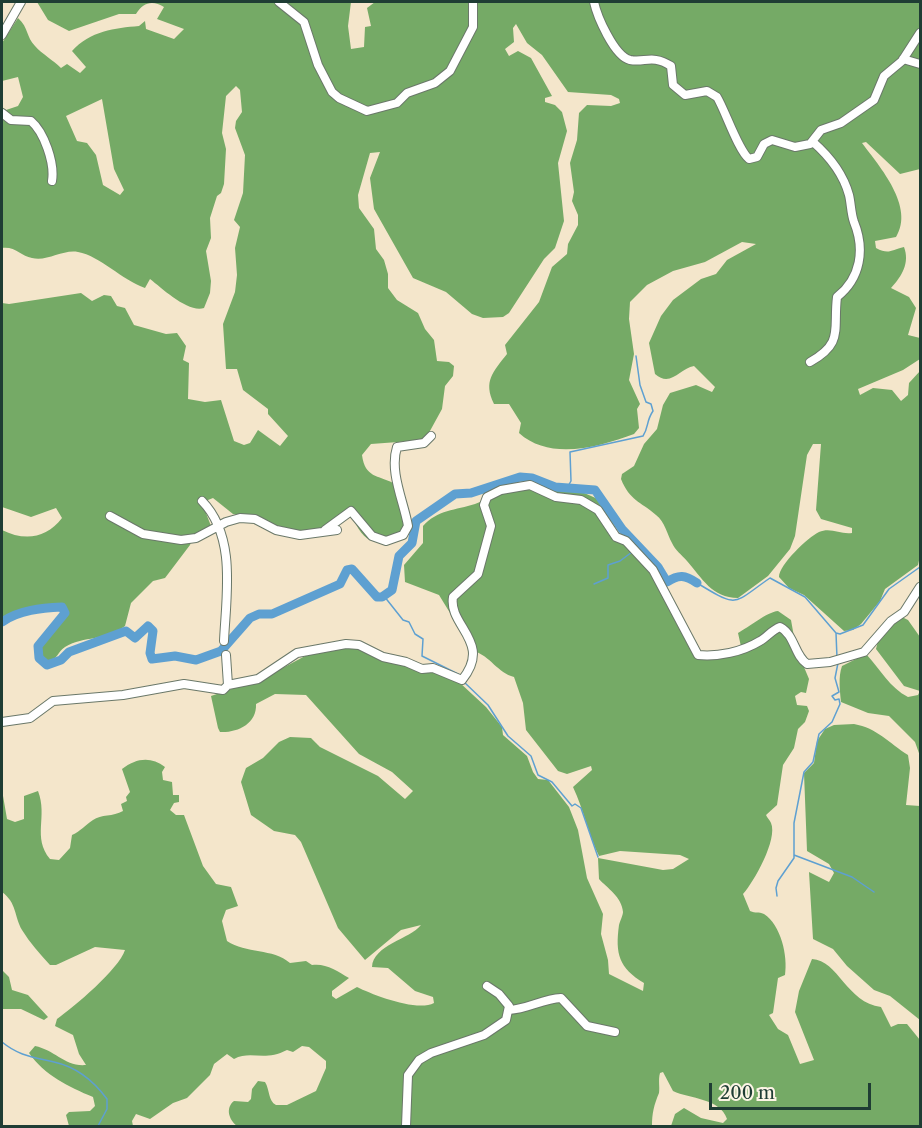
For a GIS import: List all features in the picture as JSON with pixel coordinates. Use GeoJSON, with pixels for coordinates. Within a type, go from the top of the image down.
{"type":"FeatureCollection","features":[{"type":"Feature","properties":{"kind":"street"},"geometry":{"type":"LineString","coordinates":[[2,34],[21,2]]}},
{"type":"Feature","properties":{"kind":"street"},"geometry":{"type":"LineString","coordinates":[[279,2],[304,22],[318,65],[332,92],[339,99],[367,111],[397,103],[407,93],[435,83],[450,71],[473,27],[473,2]]}},
{"type":"Feature","properties":{"kind":"street"},"geometry":{"type":"LineString","coordinates":[[594,2],[606,32],[623,55],[633,61],[648,58],[667,63],[672,69],[672,85],[685,95],[707,91],[717,97],[722,113],[749,159],[757,157],[764,144],[772,140],[801,147],[813,142],[821,130],[841,123],[874,100],[880,92],[884,76],[903,59],[921,33]]}},
{"type":"Feature","properties":{"kind":"street"},"geometry":{"type":"LineString","coordinates":[[903,59],[921,64]]}},
{"type":"Feature","properties":{"kind":"street"},"geometry":{"type":"LineString","coordinates":[[2,113],[11,120],[31,121],[41,130],[46,139],[51,181]]}},
{"type":"Feature","properties":{"kind":"street"},"geometry":{"type":"LineString","coordinates":[[810,362],[832,347],[836,334],[837,297],[850,286],[860,256],[859,231],[854,223],[844,181],[834,164],[813,142]]}},
{"type":"Feature","properties":{"kind":"street"},"geometry":{"type":"LineString","coordinates":[[324,531],[351,511],[372,536],[386,541],[403,535],[408,526],[397,482],[397,447],[424,443],[431,436]]}},
{"type":"Feature","properties":{"kind":"street"},"geometry":{"type":"LineString","coordinates":[[2,722],[30,718],[53,701],[123,695],[184,684],[223,690],[228,685],[258,679],[297,653],[346,644],[359,645],[383,657],[406,662],[422,669],[433,668],[462,680],[473,656],[470,639],[453,605],[453,597],[478,574],[491,526],[484,504],[487,497],[501,490],[524,485],[556,497],[581,500],[598,510],[616,537],[626,541],[653,570],[698,655],[722,654],[741,649],[760,641],[780,627],[790,634],[807,664],[830,662],[864,652],[891,621],[904,612],[921,587]]}},
{"type":"Feature","properties":{"kind":"street"},"geometry":{"type":"LineString","coordinates":[[202,501],[219,526],[226,556],[224,641]]}},
{"type":"Feature","properties":{"kind":"street"},"geometry":{"type":"LineString","coordinates":[[110,516],[143,534],[181,540],[196,538],[240,518],[255,519],[276,530],[293,534],[337,530]]}},
{"type":"Feature","properties":{"kind":"street"},"geometry":{"type":"LineString","coordinates":[[226,655],[228,685]]}},
{"type":"Feature","properties":{"kind":"street"},"geometry":{"type":"LineString","coordinates":[[406,1126],[408,1075],[419,1060],[425,1055],[484,1035],[506,1020],[509,1010],[499,994],[486,986]]}},
{"type":"Feature","properties":{"kind":"street"},"geometry":{"type":"LineString","coordinates":[[509,1010],[524,1009],[549,999],[561,998],[587,1026],[615,1032]]}},
{"type":"Feature","properties":{"kind":"green space"},"geometry":{"type":"Polygon","coordinates":[[[37,2],[351,2],[348,26],[351,49],[364,47],[365,27],[371,26],[367,8],[375,2],[920,2],[920,169],[900,174],[866,142],[862,143],[886,175],[898,200],[901,225],[896,237],[875,241],[876,248],[884,251],[904,247],[906,258],[904,269],[891,288],[909,297],[916,308],[908,335],[920,338],[920,359],[903,370],[858,389],[860,395],[873,388],[892,390],[901,401],[908,395],[909,383],[920,371],[920,556],[918,565],[885,589],[880,601],[861,624],[853,630],[844,631],[804,595],[789,588],[779,577],[789,559],[814,535],[828,530],[852,533],[852,528],[821,519],[816,510],[821,444],[813,444],[807,455],[795,536],[790,549],[768,576],[738,598],[721,595],[708,586],[675,548],[659,518],[632,496],[624,486],[621,479],[622,474],[634,466],[644,444],[657,429],[663,405],[670,393],[696,385],[712,392],[715,387],[694,366],[671,378],[661,378],[655,374],[649,343],[661,316],[673,300],[701,279],[716,274],[727,260],[756,244],[742,242],[705,262],[673,271],[647,285],[630,302],[629,319],[634,354],[629,380],[640,404],[637,409],[639,428],[634,434],[590,447],[560,449],[545,447],[531,442],[519,433],[521,423],[509,404],[494,404],[489,389],[491,377],[507,354],[505,345],[539,302],[552,267],[567,254],[568,244],[578,225],[578,215],[572,201],[574,192],[570,163],[577,140],[579,113],[587,105],[611,106],[620,103],[619,99],[611,95],[568,92],[542,55],[527,43],[516,24],[513,28],[514,42],[505,49],[509,56],[518,51],[531,58],[552,96],[545,98],[545,102],[555,105],[562,112],[567,131],[558,163],[564,221],[555,248],[544,259],[509,313],[503,317],[483,318],[472,314],[446,292],[413,278],[374,209],[370,178],[380,152],[370,153],[358,195],[359,208],[374,229],[376,249],[384,260],[388,274],[388,288],[397,300],[418,313],[425,329],[434,340],[437,361],[449,362],[454,366],[453,376],[445,386],[442,409],[425,440],[371,444],[362,455],[369,472],[393,483],[406,522],[404,532],[386,540],[373,541],[362,534],[352,517],[341,520],[339,527],[304,532],[285,529],[255,517],[233,514],[213,498],[208,500],[204,508],[211,526],[193,536],[190,545],[165,578],[153,581],[131,603],[125,626],[102,637],[72,643],[48,662],[41,657],[42,644],[68,611],[65,607],[50,605],[32,607],[2,621],[2,530],[18,536],[34,536],[49,530],[62,518],[56,508],[31,517],[2,507],[2,303],[9,304],[81,293],[92,301],[104,295],[111,296],[117,306],[125,308],[134,325],[166,334],[177,333],[186,346],[183,360],[189,363],[188,399],[205,402],[221,400],[234,441],[244,445],[250,443],[258,430],[280,446],[288,436],[268,414],[268,409],[243,390],[237,369],[226,369],[223,324],[235,292],[237,275],[235,248],[240,227],[234,220],[243,193],[245,155],[235,128],[236,121],[242,112],[240,90],[236,86],[226,96],[222,133],[226,149],[224,184],[221,193],[217,196],[210,218],[211,238],[206,251],[211,281],[210,293],[204,308],[198,309],[183,304],[150,279],[145,288],[136,284],[86,254],[67,252],[38,259],[28,257],[11,248],[2,248],[2,107],[6,110],[18,106],[23,97],[18,77],[2,81],[2,43],[18,18],[24,25],[32,43],[41,52],[61,68],[67,64],[80,73],[86,67],[72,51],[95,35],[139,26],[145,21],[146,29],[174,39],[184,29],[157,19],[164,7],[156,3],[148,3],[136,14],[119,14],[69,31],[48,20],[37,2]],[[102,99],[66,116],[77,141],[87,143],[96,155],[103,185],[120,195],[124,190],[114,169],[102,99]]]}},
{"type":"Feature","properties":{"kind":"green space"},"geometry":{"type":"Polygon","coordinates":[[[528,483],[560,491],[582,492],[600,500],[625,545],[650,569],[695,655],[742,651],[738,633],[774,612],[778,611],[791,620],[796,648],[809,679],[806,693],[801,692],[795,696],[797,705],[807,706],[809,711],[805,722],[798,729],[794,748],[783,765],[777,805],[766,815],[772,830],[768,849],[759,870],[743,894],[750,911],[764,914],[770,919],[779,933],[784,950],[785,975],[778,978],[773,1013],[769,1015],[778,1029],[788,1035],[800,1064],[814,1060],[795,1012],[799,991],[812,959],[829,966],[860,998],[869,1004],[881,1007],[891,1027],[907,1024],[920,1040],[920,1126],[671,1126],[675,1114],[684,1108],[701,1118],[723,1123],[727,1119],[718,1107],[711,1103],[673,1091],[663,1072],[659,1076],[659,1093],[652,1117],[652,1126],[237,1126],[230,1117],[231,1104],[234,1101],[248,1102],[251,1099],[252,1089],[258,1081],[265,1082],[272,1101],[276,1105],[287,1105],[316,1091],[326,1068],[326,1061],[309,1047],[302,1046],[293,1052],[287,1050],[265,1056],[246,1055],[234,1059],[227,1054],[214,1064],[210,1075],[187,1098],[173,1103],[150,1119],[136,1114],[132,1121],[133,1126],[69,1126],[66,1115],[69,1112],[90,1111],[95,1106],[93,1097],[50,1074],[29,1053],[35,1046],[66,1061],[86,1065],[79,1054],[73,1035],[55,1026],[57,1019],[105,977],[125,950],[95,947],[56,965],[50,965],[32,944],[19,925],[13,905],[2,892],[2,790],[7,819],[15,822],[24,819],[24,796],[38,791],[42,810],[42,843],[50,859],[59,860],[70,848],[72,835],[96,818],[123,811],[121,804],[127,801],[126,797],[130,792],[122,769],[133,762],[144,760],[160,763],[165,767],[162,772],[163,780],[172,782],[173,795],[179,795],[179,802],[174,803],[170,810],[176,815],[184,815],[203,866],[216,884],[231,887],[238,906],[226,910],[222,921],[227,941],[242,948],[276,955],[290,963],[306,961],[312,965],[327,966],[336,970],[349,978],[332,991],[332,996],[336,999],[357,987],[406,1004],[434,1003],[433,997],[415,991],[388,968],[372,967],[379,953],[421,925],[401,930],[365,960],[338,928],[301,842],[295,835],[274,831],[251,815],[241,782],[246,768],[263,758],[279,742],[290,737],[311,738],[320,747],[378,776],[405,799],[413,791],[392,772],[359,754],[306,695],[275,694],[256,704],[253,717],[245,726],[226,732],[220,732],[218,728],[211,696],[264,678],[307,655],[333,647],[357,647],[432,671],[459,682],[486,707],[502,727],[503,735],[527,756],[538,779],[548,780],[569,807],[578,830],[587,878],[603,914],[601,934],[609,974],[643,991],[644,983],[629,972],[621,959],[618,935],[623,913],[622,907],[617,897],[599,879],[598,858],[663,870],[673,869],[689,859],[680,855],[620,851],[599,856],[573,787],[592,770],[591,766],[567,774],[558,771],[526,730],[523,703],[514,677],[503,672],[480,653],[474,651],[469,632],[458,626],[439,595],[405,582],[404,565],[423,543],[423,526],[428,521],[447,511],[475,504],[528,483]]]}},
{"type":"Feature","properties":{"kind":"green space"},"geometry":{"type":"Polygon","coordinates":[[[902,617],[908,620],[920,637],[920,691],[904,686],[876,649],[879,637],[902,617]]]}},
{"type":"Feature","properties":{"kind":"green space"},"geometry":{"type":"Polygon","coordinates":[[[866,654],[890,683],[902,693],[908,697],[918,695],[920,691],[920,756],[915,742],[889,716],[868,713],[841,702],[842,666],[866,654]]]}},
{"type":"Feature","properties":{"kind":"green space"},"geometry":{"type":"Polygon","coordinates":[[[854,724],[876,732],[908,755],[910,768],[906,805],[920,806],[920,1020],[890,996],[874,990],[847,966],[833,949],[813,939],[809,872],[829,882],[834,873],[829,864],[807,851],[804,773],[814,763],[817,741],[825,729],[834,725],[854,724]]]}},
{"type":"Feature","properties":{"kind":"green space"},"geometry":{"type":"Polygon","coordinates":[[[2,970],[9,977],[12,990],[28,995],[48,1017],[44,1020],[21,1009],[2,1009],[2,970]]]}},
{"type":"Feature","properties":{"kind":"waterway"},"geometry":{"type":"LineString","coordinates":[[567,488],[571,481],[570,452],[643,436],[645,433],[653,411],[651,404],[646,402],[640,385],[636,356]]}},
{"type":"Feature","properties":{"kind":"waterway"},"geometry":{"type":"LineString","coordinates":[[2,622],[23,612],[62,607],[65,613],[38,646],[39,658],[47,665],[61,660],[69,652],[126,631],[135,638],[148,626],[153,631],[150,653],[152,659],[175,656],[196,660],[221,651],[250,618],[259,614],[272,614],[340,584],[347,570],[352,569],[377,597],[382,597],[392,590],[399,556],[412,543],[416,521],[455,494],[471,493],[520,477],[532,478],[555,487],[595,490],[622,529],[658,567],[667,582],[682,576],[697,583]]}},
{"type":"Feature","properties":{"kind":"waterway"},"geometry":{"type":"LineString","coordinates":[[594,584],[608,578],[608,565],[620,561],[632,552]]}},
{"type":"Feature","properties":{"kind":"waterway"},"geometry":{"type":"LineString","coordinates":[[697,583],[721,597],[735,600],[742,598],[770,578],[805,597],[836,633],[840,634],[863,625],[889,589],[920,567]]}},
{"type":"Feature","properties":{"kind":"waterway"},"geometry":{"type":"LineString","coordinates":[[384,596],[403,620],[409,622],[415,634],[423,639],[422,656],[460,675]]}},
{"type":"Feature","properties":{"kind":"waterway"},"geometry":{"type":"LineString","coordinates":[[836,633],[837,658]]}},
{"type":"Feature","properties":{"kind":"waterway"},"geometry":{"type":"LineString","coordinates":[[777,896],[778,881],[794,858],[794,823],[804,772],[813,762],[819,734],[832,722],[840,704],[839,699],[835,700],[832,696],[839,692],[835,678],[838,663]]}},
{"type":"Feature","properties":{"kind":"waterway"},"geometry":{"type":"LineString","coordinates":[[464,682],[488,705],[508,736],[531,756],[538,775],[552,782],[572,806],[575,804],[581,808],[598,857]]}},
{"type":"Feature","properties":{"kind":"waterway"},"geometry":{"type":"LineString","coordinates":[[794,855],[852,877],[874,892]]}},
{"type":"Feature","properties":{"kind":"waterway"},"geometry":{"type":"LineString","coordinates":[[2,1042],[20,1053],[70,1067],[90,1080],[107,1099],[107,1109],[98,1126]]}}]}
